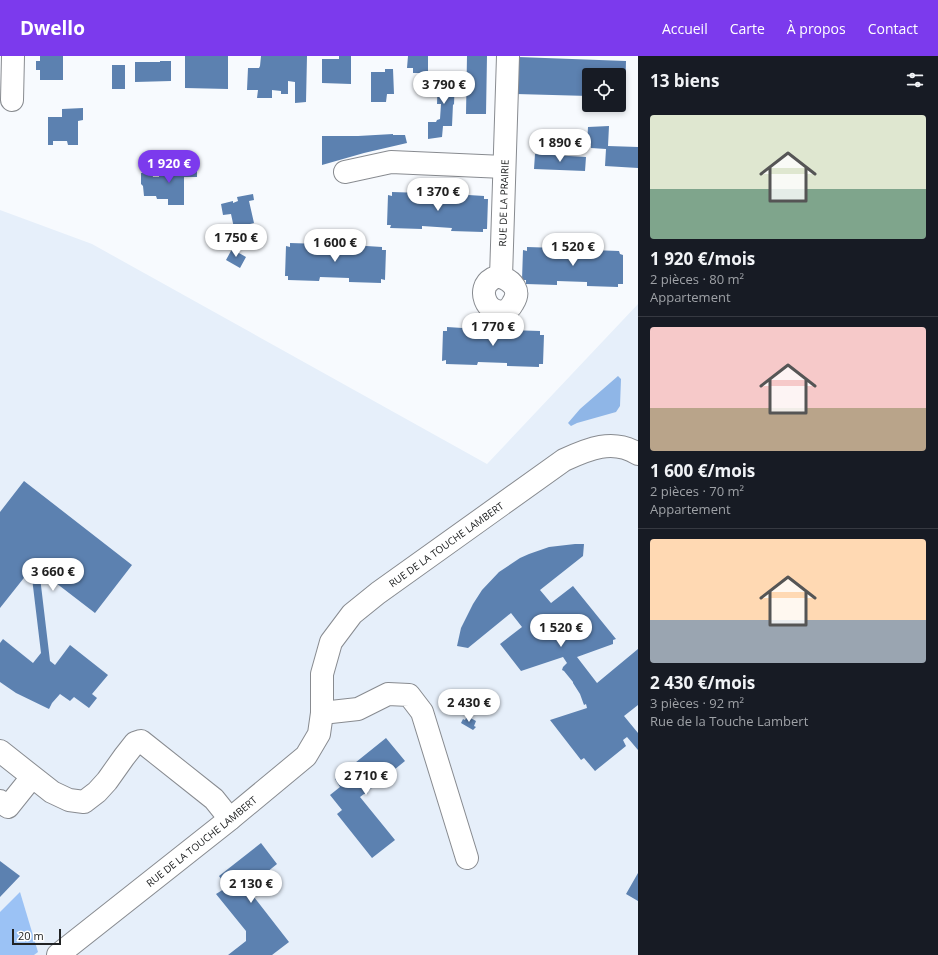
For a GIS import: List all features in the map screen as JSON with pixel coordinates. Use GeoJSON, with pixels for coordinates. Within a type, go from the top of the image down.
{"type":"FeatureCollection","features":[{"type":"Feature","properties":{"kind":"street"},"geometry":{"type":"LineString","coordinates":[[12,100],[13,56]]}},
{"type":"Feature","properties":{"kind":"street","name":"RUE DE LA PRAIRIE"},"geometry":{"type":"LineString","coordinates":[[501,277],[508,56]]}},
{"type":"Feature","properties":{"kind":"street"},"geometry":{"type":"LineString","coordinates":[[345,172],[391,162],[504,167]]}},
{"type":"Feature","properties":{"kind":"street","name":"RUE DE LA TOUCHE LAMBERT"},"geometry":{"type":"LineString","coordinates":[[58,955],[306,756],[319,734],[322,713],[322,674],[331,642],[352,614],[378,593],[564,460],[585,450],[603,446],[631,450],[638,454]]}},
{"type":"Feature","properties":{"kind":"street"},"geometry":{"type":"LineString","coordinates":[[322,713],[358,709],[388,694],[409,695],[422,712],[467,858]]}},
{"type":"Feature","properties":{"kind":"street"},"geometry":{"type":"LineString","coordinates":[[0,751],[52,792],[69,800],[84,802],[97,792],[107,781],[135,743],[141,741],[214,799],[230,818]]}},
{"type":"Feature","properties":{"kind":"street"},"geometry":{"type":"LineString","coordinates":[[0,801],[8,807],[32,777]]}},
{"type":"Feature","properties":{"kind":"shaded area"},"geometry":{"type":"Polygon","coordinates":[[[0,210],[92,244],[487,464],[638,304],[638,955],[0,955],[0,210]]]}},
{"type":"Feature","properties":{"kind":"shaded area"},"geometry":{"type":"Polygon","coordinates":[[[618,376],[621,379],[620,406],[616,412],[571,426],[568,423],[580,409],[618,376]]]}},
{"type":"Feature","properties":{"kind":"shaded area"},"geometry":{"type":"Polygon","coordinates":[[[20,892],[38,952],[34,955],[0,955],[0,912],[20,892]]]}},
{"type":"Feature","properties":{"kind":"building"},"geometry":{"type":"Polygon","coordinates":[[[40,56],[63,56],[63,80],[40,80],[40,70],[36,70],[36,61],[40,61],[40,56]]]}},
{"type":"Feature","properties":{"kind":"building"},"geometry":{"type":"Polygon","coordinates":[[[185,56],[228,56],[228,89],[185,88],[185,56]]]}},
{"type":"Feature","properties":{"kind":"building"},"geometry":{"type":"Polygon","coordinates":[[[261,56],[307,56],[306,102],[295,103],[295,82],[288,81],[288,94],[281,94],[281,91],[272,90],[272,98],[257,98],[258,90],[247,90],[248,68],[259,68],[261,56]]]}},
{"type":"Feature","properties":{"kind":"building"},"geometry":{"type":"Polygon","coordinates":[[[339,56],[351,56],[351,84],[322,83],[322,59],[339,59],[339,56]]]}},
{"type":"Feature","properties":{"kind":"building"},"geometry":{"type":"Polygon","coordinates":[[[408,56],[428,56],[428,73],[413,73],[413,68],[407,68],[408,56]]]}},
{"type":"Feature","properties":{"kind":"building"},"geometry":{"type":"Polygon","coordinates":[[[467,56],[487,56],[486,114],[466,114],[467,56]]]}},
{"type":"Feature","properties":{"kind":"building"},"geometry":{"type":"Polygon","coordinates":[[[518,57],[626,61],[626,68],[582,68],[582,96],[516,94],[518,57]]]}},
{"type":"Feature","properties":{"kind":"building"},"geometry":{"type":"Polygon","coordinates":[[[171,61],[171,81],[135,82],[135,62],[171,61]]]}},
{"type":"Feature","properties":{"kind":"building"},"geometry":{"type":"Polygon","coordinates":[[[112,65],[125,65],[125,89],[112,89],[112,65]]]}},
{"type":"Feature","properties":{"kind":"building"},"geometry":{"type":"Polygon","coordinates":[[[385,69],[393,69],[394,94],[387,94],[386,102],[371,102],[371,72],[385,72],[385,69]]]}},
{"type":"Feature","properties":{"kind":"building"},"geometry":{"type":"Polygon","coordinates":[[[438,73],[455,73],[452,126],[443,126],[442,137],[428,139],[428,122],[436,122],[440,119],[441,104],[437,104],[438,73]]]}},
{"type":"Feature","properties":{"kind":"building"},"geometry":{"type":"Polygon","coordinates":[[[83,108],[83,120],[78,121],[78,145],[68,145],[67,141],[53,141],[53,145],[48,145],[48,117],[62,117],[62,109],[83,108]]]}},
{"type":"Feature","properties":{"kind":"building"},"geometry":{"type":"Polygon","coordinates":[[[609,126],[608,146],[638,147],[638,168],[605,166],[606,149],[591,148],[591,145],[587,145],[588,127],[609,126]]]}},
{"type":"Feature","properties":{"kind":"building"},"geometry":{"type":"Polygon","coordinates":[[[405,135],[407,143],[322,165],[322,136],[405,135]]]}},
{"type":"Feature","properties":{"kind":"building"},"geometry":{"type":"Polygon","coordinates":[[[535,154],[586,157],[585,171],[534,169],[535,154]]]}},
{"type":"Feature","properties":{"kind":"building"},"geometry":{"type":"Polygon","coordinates":[[[185,157],[197,158],[197,177],[184,177],[184,205],[168,205],[168,199],[157,199],[156,196],[144,196],[143,186],[141,184],[141,173],[152,173],[153,177],[159,177],[159,174],[184,174],[185,157]]]}},
{"type":"Feature","properties":{"kind":"building"},"geometry":{"type":"Polygon","coordinates":[[[392,192],[423,193],[423,197],[432,197],[432,195],[444,196],[444,202],[453,203],[453,194],[484,196],[484,199],[488,199],[487,229],[483,229],[483,232],[451,231],[452,228],[422,226],[422,229],[390,228],[391,225],[387,225],[388,195],[392,196],[392,192]]]}},
{"type":"Feature","properties":{"kind":"building"},"geometry":{"type":"Polygon","coordinates":[[[253,194],[254,200],[249,201],[254,223],[234,228],[231,214],[223,215],[221,204],[233,201],[233,203],[238,201],[237,197],[253,194]]]}},
{"type":"Feature","properties":{"kind":"building"},"geometry":{"type":"Polygon","coordinates":[[[290,243],[321,244],[321,247],[340,247],[340,253],[351,253],[351,245],[382,247],[382,250],[386,250],[385,280],[381,279],[381,283],[349,282],[349,278],[320,277],[319,281],[288,280],[288,276],[285,276],[286,246],[290,247],[290,243]]]}},
{"type":"Feature","properties":{"kind":"building"},"geometry":{"type":"Polygon","coordinates":[[[527,247],[558,248],[558,256],[563,256],[564,249],[619,251],[620,254],[623,255],[623,284],[618,284],[618,287],[587,286],[587,282],[557,281],[557,285],[526,284],[526,280],[522,280],[523,250],[527,251],[527,247]]]}},
{"type":"Feature","properties":{"kind":"building"},"geometry":{"type":"Polygon","coordinates":[[[232,249],[246,257],[240,268],[226,260],[232,249]]]}},
{"type":"Feature","properties":{"kind":"building"},"geometry":{"type":"Polygon","coordinates":[[[447,327],[478,329],[479,331],[487,332],[487,330],[500,331],[499,338],[509,338],[509,330],[540,331],[540,335],[544,335],[543,364],[539,364],[539,367],[507,366],[507,363],[478,362],[477,365],[446,364],[446,360],[442,361],[443,331],[447,331],[447,327]]]}},
{"type":"Feature","properties":{"kind":"building"},"geometry":{"type":"Polygon","coordinates":[[[24,481],[132,565],[95,613],[43,573],[40,577],[50,661],[55,665],[70,645],[108,675],[92,694],[97,698],[89,708],[74,697],[70,701],[60,694],[49,709],[16,693],[0,682],[0,643],[3,639],[33,663],[41,653],[32,578],[27,574],[0,608],[0,512],[24,481]]]}},
{"type":"Feature","properties":{"kind":"building"},"geometry":{"type":"Polygon","coordinates":[[[584,544],[583,556],[540,590],[551,603],[573,586],[616,639],[613,640],[613,644],[577,657],[597,683],[638,649],[638,705],[624,716],[638,733],[638,750],[627,737],[623,740],[626,746],[595,771],[584,758],[581,760],[550,720],[587,708],[586,704],[584,705],[573,682],[562,670],[567,663],[563,657],[521,671],[500,644],[522,627],[511,613],[468,648],[457,646],[461,628],[473,604],[482,590],[499,572],[520,558],[529,554],[549,547],[584,544]]]}},
{"type":"Feature","properties":{"kind":"building"},"geometry":{"type":"Polygon","coordinates":[[[467,716],[476,721],[474,726],[476,727],[473,730],[461,723],[467,716]]]}},
{"type":"Feature","properties":{"kind":"building"},"geometry":{"type":"Polygon","coordinates":[[[386,738],[405,761],[368,791],[367,794],[360,797],[395,840],[372,858],[337,814],[342,810],[330,795],[340,787],[335,779],[386,738]]]}},
{"type":"Feature","properties":{"kind":"building"},"geometry":{"type":"Polygon","coordinates":[[[261,843],[277,864],[247,888],[289,942],[272,955],[228,955],[246,941],[246,931],[216,894],[224,889],[224,883],[219,876],[261,843]]]}},
{"type":"Feature","properties":{"kind":"building"},"geometry":{"type":"Polygon","coordinates":[[[0,861],[20,876],[0,897],[0,861]]]}},
{"type":"Feature","properties":{"kind":"building"},"geometry":{"type":"Polygon","coordinates":[[[638,873],[638,901],[626,894],[638,873]]]}}]}
